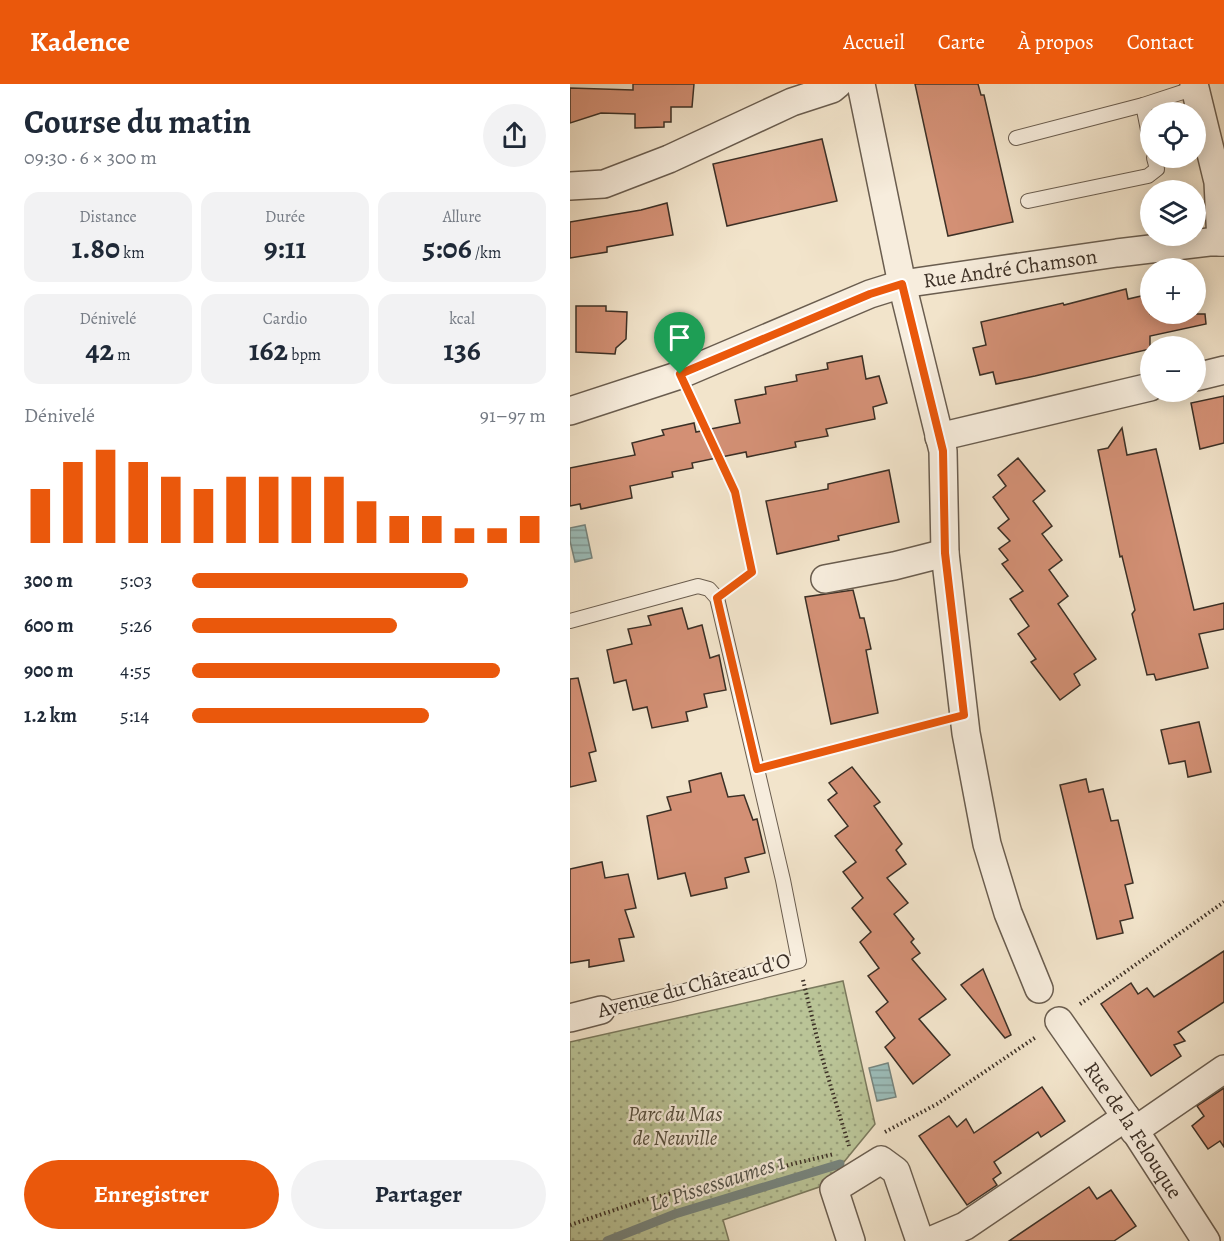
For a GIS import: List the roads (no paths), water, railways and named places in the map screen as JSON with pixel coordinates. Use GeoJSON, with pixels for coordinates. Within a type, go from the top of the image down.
{"type":"FeatureCollection","features":[{"type":"Feature","properties":{"kind":"street"},"geometry":{"type":"LineString","coordinates":[[570,186],[604,184],[669,159],[792,102],[838,84]]}},
{"type":"Feature","properties":{"kind":"street"},"geometry":{"type":"LineString","coordinates":[[861,84],[902,284],[943,451],[945,553],[964,715],[987,844],[1008,913],[1039,989]]}},
{"type":"Feature","properties":{"kind":"street"},"geometry":{"type":"LineString","coordinates":[[1195,86],[1218,182],[1223,242]]}},
{"type":"Feature","properties":{"kind":"street","name":"Rue André Chamson"},"geometry":{"type":"LineString","coordinates":[[570,411],[680,374],[870,294],[902,284],[1117,253],[1223,242]]}},
{"type":"Feature","properties":{"kind":"street"},"geometry":{"type":"LineString","coordinates":[[1206,374],[1224,370]]}},
{"type":"Feature","properties":{"kind":"street"},"geometry":{"type":"LineString","coordinates":[[939,437],[1140,389]]}},
{"type":"Feature","properties":{"kind":"street"},"geometry":{"type":"LineString","coordinates":[[825,579],[894,566],[945,553]]}},
{"type":"Feature","properties":{"kind":"street","name":"Avenue du Château d'O"},"geometry":{"type":"LineString","coordinates":[[570,1018],[601,1010]]}},
{"type":"Feature","properties":{"kind":"street","name":"Rue de la Felouque"},"geometry":{"type":"LineString","coordinates":[[1059,1020],[1206,1241]]}},
{"type":"Feature","properties":{"kind":"street"},"geometry":{"type":"LineString","coordinates":[[930,1241],[965,1226],[1224,1069]]}},
{"type":"Feature","properties":{"kind":"street"},"geometry":{"type":"LineString","coordinates":[[851,1241],[834,1189],[881,1160],[896,1171],[920,1241]]}},
{"type":"Feature","properties":{"kind":"lane"},"geometry":{"type":"LineString","coordinates":[[1151,102],[1195,86]]}},
{"type":"Feature","properties":{"kind":"lane"},"geometry":{"type":"LineString","coordinates":[[1016,138],[1140,106]]}},
{"type":"Feature","properties":{"kind":"lane"},"geometry":{"type":"LineString","coordinates":[[1028,201],[1148,176],[1157,168]]}},
{"type":"Feature","properties":{"kind":"lane","name":"Avenue du Château d'O"},"geometry":{"type":"LineString","coordinates":[[570,621],[698,586],[709,589],[717,598],[799,961],[601,1010]]}},
{"type":"Feature","properties":{"kind":"water"},"geometry":{"type":"Polygon","coordinates":[[[585,525],[592,558],[575,562],[570,541],[570,528],[585,525]]]}},
{"type":"Feature","properties":{"kind":"water"},"geometry":{"type":"Polygon","coordinates":[[[888,1063],[896,1097],[877,1101],[869,1068],[888,1063]]]}},
{"type":"Feature","properties":{"kind":"waterway","name":"Le Pissessaumes 1"},"geometry":{"type":"LineString","coordinates":[[607,1241],[675,1214],[840,1164]]}},
{"type":"Feature","properties":{"kind":"park label","name":"Parc du Mas de Neuville"},"geometry":{"type":"Point","coordinates":[675,1126]}}]}
